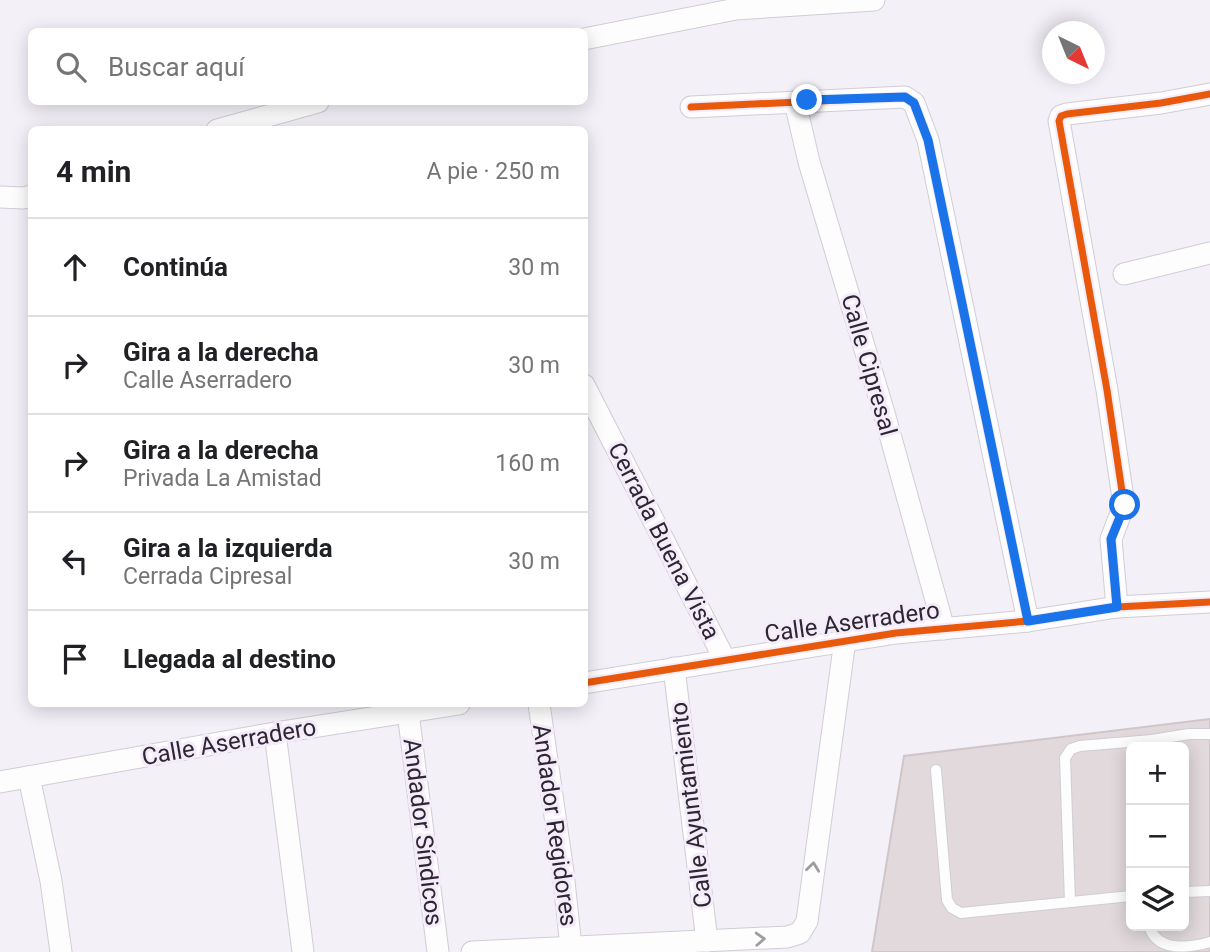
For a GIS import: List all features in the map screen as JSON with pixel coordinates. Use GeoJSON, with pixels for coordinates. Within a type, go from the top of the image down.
{"type":"FeatureCollection","features":[{"type":"Feature","properties":{"kind":"street"},"geometry":{"type":"LineString","coordinates":[[588,39],[736,9],[874,0]]}},
{"type":"Feature","properties":{"kind":"street"},"geometry":{"type":"LineString","coordinates":[[1117,607],[1111,539],[1125,505],[1108,390],[1059,121],[1067,114],[1161,103],[1210,94]]}},
{"type":"Feature","properties":{"kind":"street"},"geometry":{"type":"LineString","coordinates":[[691,107],[905,97],[914,103],[928,140],[1028,621]]}},
{"type":"Feature","properties":{"kind":"street","name":"Calle Cipresal"},"geometry":{"type":"LineString","coordinates":[[795,102],[808,162],[880,400],[944,629]]}},
{"type":"Feature","properties":{"kind":"street"},"geometry":{"type":"LineString","coordinates":[[231,126],[307,105]]}},
{"type":"Feature","properties":{"kind":"street"},"geometry":{"type":"LineString","coordinates":[[0,197],[27,197]]}},
{"type":"Feature","properties":{"kind":"street"},"geometry":{"type":"LineString","coordinates":[[1124,274],[1210,253]]}},
{"type":"Feature","properties":{"kind":"street","name":"Cerrada Buena Vista"},"geometry":{"type":"LineString","coordinates":[[588,393],[725,660]]}},
{"type":"Feature","properties":{"kind":"street","name":"Calle Aserradero"},"geometry":{"type":"LineString","coordinates":[[588,682],[845,640],[1028,621],[1117,607],[1210,601]]}},
{"type":"Feature","properties":{"kind":"street"},"geometry":{"type":"LineString","coordinates":[[472,952],[787,937],[800,933],[807,921],[845,640]]}},
{"type":"Feature","properties":{"kind":"street","name":"Calle Ayuntamiento"},"geometry":{"type":"LineString","coordinates":[[674,668],[707,941]]}},
{"type":"Feature","properties":{"kind":"street","name":"Calle Aserradero"},"geometry":{"type":"LineString","coordinates":[[0,782],[440,707]]}},
{"type":"Feature","properties":{"kind":"street","name":"Andador Regidores"},"geometry":{"type":"LineString","coordinates":[[539,707],[571,947]]}},
{"type":"Feature","properties":{"kind":"street","name":"Andador Síndicos"},"geometry":{"type":"LineString","coordinates":[[408,712],[438,952]]}},
{"type":"Feature","properties":{"kind":"street"},"geometry":{"type":"LineString","coordinates":[[275,733],[303,952]]}},
{"type":"Feature","properties":{"kind":"street"},"geometry":{"type":"LineString","coordinates":[[29,777],[51,881],[61,952]]}},
{"type":"Feature","properties":{"kind":"lane"},"geometry":{"type":"LineString","coordinates":[[1156,742],[1189,734],[1210,734]]}},
{"type":"Feature","properties":{"kind":"lane"},"geometry":{"type":"LineString","coordinates":[[1070,902],[1065,758],[1072,749],[1080,746],[1126,744]]}},
{"type":"Feature","properties":{"kind":"lane"},"geometry":{"type":"LineString","coordinates":[[936,770],[947,900],[952,908],[961,912],[1126,896]]}},
{"type":"Feature","properties":{"kind":"lane"},"geometry":{"type":"LineString","coordinates":[[1189,892],[1210,891]]}},
{"type":"Feature","properties":{"kind":"lane"},"geometry":{"type":"LineString","coordinates":[[1150,931],[1160,944],[1175,948],[1210,942]]}},
{"type":"Feature","properties":{"kind":"building"},"geometry":{"type":"Polygon","coordinates":[[[1210,719],[1210,952],[872,952],[904,756],[1210,719]]]}},
{"type":"Feature","properties":{"kind":"cycle path"},"geometry":{"type":"LineString","coordinates":[[1117,607],[1111,539],[1124,505],[1107,390],[1059,121],[1061,116],[1067,114],[1161,103],[1210,94]]}},
{"type":"Feature","properties":{"kind":"cycle path"},"geometry":{"type":"LineString","coordinates":[[691,107],[905,97],[914,103],[928,140],[1028,621]]}},
{"type":"Feature","properties":{"kind":"cycle path"},"geometry":{"type":"LineString","coordinates":[[588,682],[896,633],[1028,621],[1117,607],[1210,602]]}},
{"type":"Feature","properties":{"kind":"route"},"geometry":{"type":"LineString","coordinates":[[807,100],[905,97],[914,103],[928,140],[1028,621],[1117,607],[1111,539],[1125,505]]}}]}
